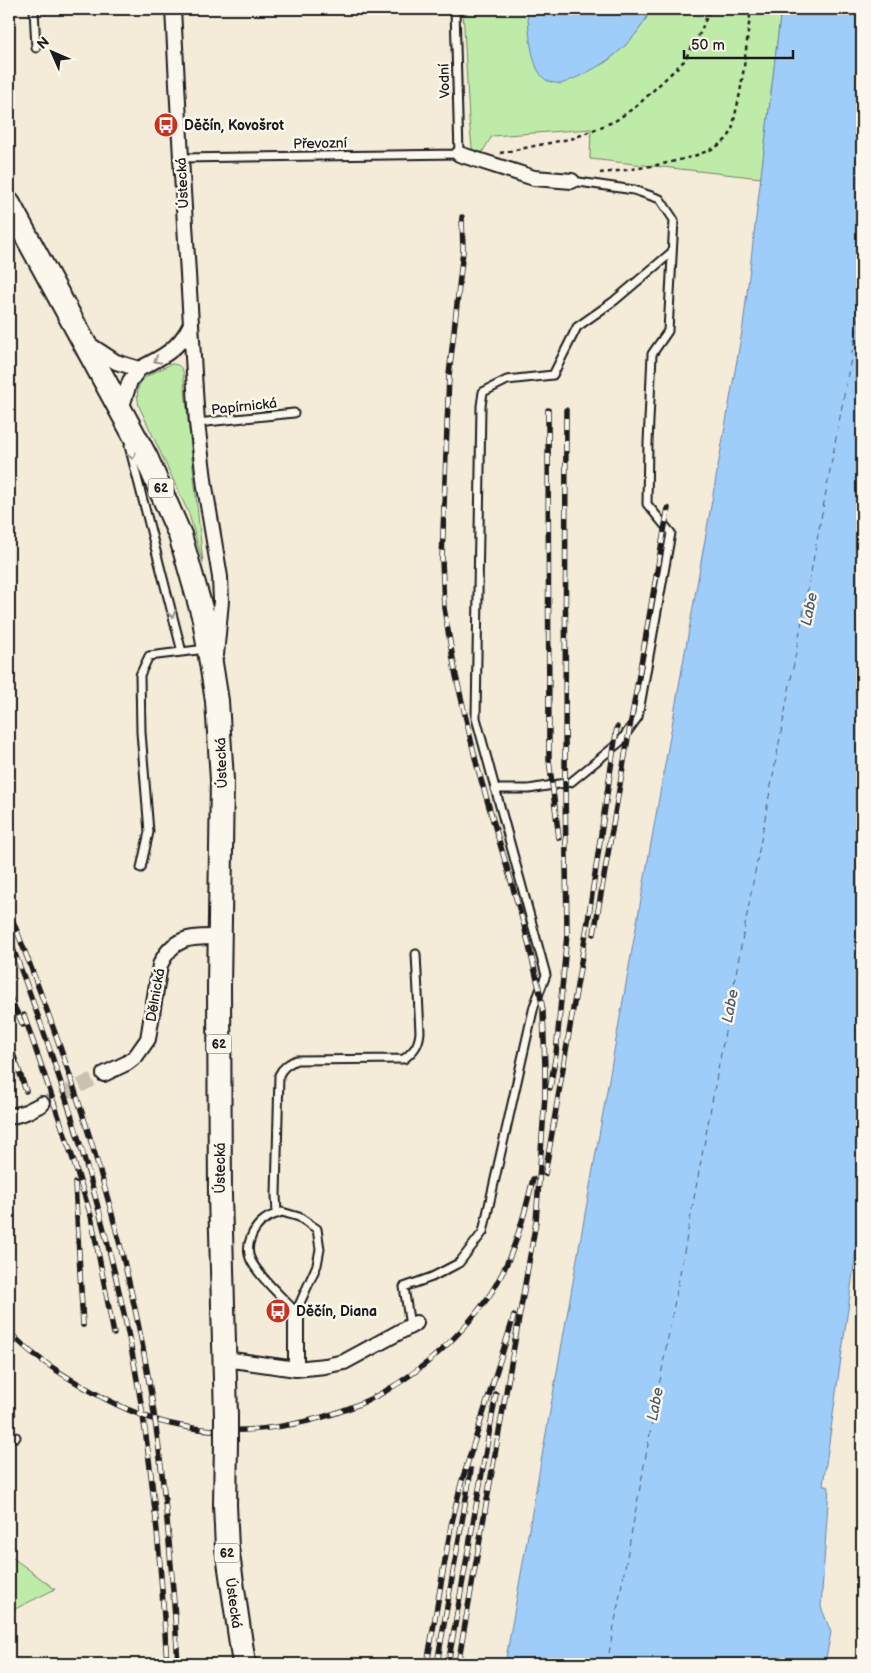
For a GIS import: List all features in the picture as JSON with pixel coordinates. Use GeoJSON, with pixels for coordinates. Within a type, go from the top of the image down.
{"type":"FeatureCollection","features":[{"type":"Feature","properties":{"kind":"main road","name":"62"},"geometry":{"type":"LineString","coordinates":[[9,204],[83,340]]}},
{"type":"Feature","properties":{"kind":"main road","name":"Ústecká"},"geometry":{"type":"LineString","coordinates":[[83,340],[146,456],[176,526],[190,565],[204,619],[217,701],[222,780],[220,1195],[226,1418],[225,1505],[227,1548],[244,1664]]}},
{"type":"Feature","properties":{"kind":"street","name":"Ústecká"},"geometry":{"type":"LineString","coordinates":[[173,9],[197,423],[205,487],[220,577],[221,601],[218,645],[213,671]]}},
{"type":"Feature","properties":{"kind":"street"},"geometry":{"type":"LineString","coordinates":[[459,154],[534,178],[572,181]]}},
{"type":"Feature","properties":{"kind":"street"},"geometry":{"type":"LineString","coordinates":[[121,409],[130,381],[139,369],[167,354],[183,340],[190,326]]}},
{"type":"Feature","properties":{"kind":"street"},"geometry":{"type":"LineString","coordinates":[[83,340],[116,362],[139,369]]}},
{"type":"Feature","properties":{"kind":"street","name":"Dělnická"},"geometry":{"type":"LineString","coordinates":[[104,1074],[127,1063],[136,1056],[148,1039],[160,965],[164,955],[178,942],[190,938],[220,937]]}},
{"type":"Feature","properties":{"kind":"street"},"geometry":{"type":"LineString","coordinates":[[9,1117],[26,1112],[42,1104]]}},
{"type":"Feature","properties":{"kind":"street"},"geometry":{"type":"LineString","coordinates":[[296,1312],[296,1369]]}},
{"type":"Feature","properties":{"kind":"street"},"geometry":{"type":"LineString","coordinates":[[225,1359],[296,1369],[325,1366],[344,1362],[413,1325]]}},
{"type":"Feature","properties":{"kind":"lane"},"geometry":{"type":"LineString","coordinates":[[34,9],[36,48]]}},
{"type":"Feature","properties":{"kind":"lane","name":"Vodní"},"geometry":{"type":"LineString","coordinates":[[455,9],[459,154]]}},
{"type":"Feature","properties":{"kind":"lane","name":"Převozní"},"geometry":{"type":"LineString","coordinates":[[181,158],[459,154]]}},
{"type":"Feature","properties":{"kind":"lane"},"geometry":{"type":"LineString","coordinates":[[495,789],[529,789],[571,782],[620,742],[638,717],[671,533],[647,504],[647,495],[652,354],[668,331],[674,220],[660,200],[634,190],[572,181]]}},
{"type":"Feature","properties":{"kind":"lane"},"geometry":{"type":"LineString","coordinates":[[413,1325],[404,1288],[432,1277],[459,1262],[483,1232],[534,1006],[546,975],[476,718],[481,406],[483,392],[507,380],[553,375],[577,326],[614,301],[672,252]]}},
{"type":"Feature","properties":{"kind":"lane"},"geometry":{"type":"LineString","coordinates":[[121,409],[182,652]]}},
{"type":"Feature","properties":{"kind":"lane","name":"Papírnická"},"geometry":{"type":"LineString","coordinates":[[197,423],[294,414]]}},
{"type":"Feature","properties":{"kind":"lane"},"geometry":{"type":"LineString","coordinates":[[141,868],[149,832],[141,732],[140,675],[149,656],[208,649]]}},
{"type":"Feature","properties":{"kind":"lane"},"geometry":{"type":"LineString","coordinates":[[277,1214],[279,1075],[282,1069],[296,1060],[404,1059],[413,1052],[419,1042],[420,1032],[416,954]]}},
{"type":"Feature","properties":{"kind":"lane"},"geometry":{"type":"LineString","coordinates":[[282,1212],[299,1217],[317,1229],[320,1249],[316,1265],[296,1312],[260,1273],[250,1258],[248,1244],[253,1233],[264,1220],[282,1212]]}},
{"type":"Feature","properties":{"kind":"path"},"geometry":{"type":"LineString","coordinates":[[474,158],[574,138],[615,121],[638,105],[684,61],[700,33],[710,9]]}},
{"type":"Feature","properties":{"kind":"path"},"geometry":{"type":"LineString","coordinates":[[572,181],[588,175],[639,169],[680,160],[721,145],[730,134],[740,94],[751,9]]}},
{"type":"Feature","properties":{"kind":"green space"},"geometry":{"type":"Polygon","coordinates":[[[463,9],[527,9],[533,54],[602,65],[630,40],[642,26],[651,9],[781,9],[761,178],[590,159],[591,129],[492,136],[474,166],[469,119],[463,9]]]}},
{"type":"Feature","properties":{"kind":"green space"},"geometry":{"type":"Polygon","coordinates":[[[171,364],[175,364],[183,371],[203,563],[189,514],[139,406],[138,388],[144,378],[171,364]]]}},
{"type":"Feature","properties":{"kind":"green space"},"geometry":{"type":"Polygon","coordinates":[[[9,1555],[55,1589],[9,1612],[9,1555]]]}},
{"type":"Feature","properties":{"kind":"water"},"geometry":{"type":"Polygon","coordinates":[[[527,9],[651,9],[635,35],[614,56],[589,71],[561,84],[546,80],[537,67],[531,47],[527,9]]]}},
{"type":"Feature","properties":{"kind":"water","name":"Labe"},"geometry":{"type":"Polygon","coordinates":[[[781,9],[862,9],[862,1210],[823,1485],[829,1487],[821,1607],[831,1632],[825,1664],[505,1664],[743,326],[781,9]]]}},
{"type":"Feature","properties":{"kind":"ferry route"},"geometry":{"type":"LineString","coordinates":[[607,1664],[862,299]]}},
{"type":"Feature","properties":{"kind":"tunnel"},"geometry":{"type":"LineString","coordinates":[[42,1104],[104,1074]]}},
{"type":"Feature","properties":{"kind":"railway"},"geometry":{"type":"LineString","coordinates":[[458,1664],[536,1222],[545,1096],[543,1011],[539,988],[524,925],[477,766],[456,676],[444,608],[442,559],[449,375],[463,251],[462,217]]}},
{"type":"Feature","properties":{"kind":"railway"},"geometry":{"type":"LineString","coordinates":[[548,410],[549,760],[559,838]]}},
{"type":"Feature","properties":{"kind":"railway"},"geometry":{"type":"LineString","coordinates":[[550,1088],[556,1054],[567,934],[565,783],[566,410]]}},
{"type":"Feature","properties":{"kind":"railway"},"geometry":{"type":"LineString","coordinates":[[594,934],[668,508]]}},
{"type":"Feature","properties":{"kind":"railway"},"geometry":{"type":"LineString","coordinates":[[545,1174],[588,921],[617,727]]}},
{"type":"Feature","properties":{"kind":"railway"},"geometry":{"type":"LineString","coordinates":[[9,911],[52,1023],[90,1137],[122,1252],[153,1406],[163,1480],[178,1664]]}},
{"type":"Feature","properties":{"kind":"railway"},"geometry":{"type":"LineString","coordinates":[[9,938],[66,1097],[97,1204],[124,1313],[147,1442],[159,1553],[167,1664]]}},
{"type":"Feature","properties":{"kind":"railway"},"geometry":{"type":"LineString","coordinates":[[9,996],[23,1025]]}},
{"type":"Feature","properties":{"kind":"railway"},"geometry":{"type":"LineString","coordinates":[[24,1015],[91,1216],[114,1334]]}},
{"type":"Feature","properties":{"kind":"railway"},"geometry":{"type":"LineString","coordinates":[[9,1042],[26,1091]]}},
{"type":"Feature","properties":{"kind":"railway"},"geometry":{"type":"LineString","coordinates":[[9,1331],[44,1362],[94,1393],[115,1404],[160,1421],[197,1429],[224,1430],[252,1430],[308,1421],[360,1404],[384,1392],[413,1373],[453,1339],[476,1313],[496,1285],[516,1241],[533,1179]]}},
{"type":"Feature","properties":{"kind":"railway"},"geometry":{"type":"LineString","coordinates":[[75,1183],[83,1325]]}},
{"type":"Feature","properties":{"kind":"railway"},"geometry":{"type":"LineString","coordinates":[[427,1664],[451,1526],[461,1484],[514,1316]]}},
{"type":"Feature","properties":{"kind":"railway"},"geometry":{"type":"LineString","coordinates":[[448,1664],[496,1394]]}},
{"type":"Feature","properties":{"kind":"railway"},"geometry":{"type":"LineString","coordinates":[[437,1664],[471,1470]]}},
{"type":"Feature","properties":{"kind":"place","name":"Děčín, Kovošrot"},"geometry":{"type":"Point","coordinates":[166,125]}},
{"type":"Feature","properties":{"kind":"place","name":"Děčín, Diana"},"geometry":{"type":"Point","coordinates":[278,1311]}}]}
